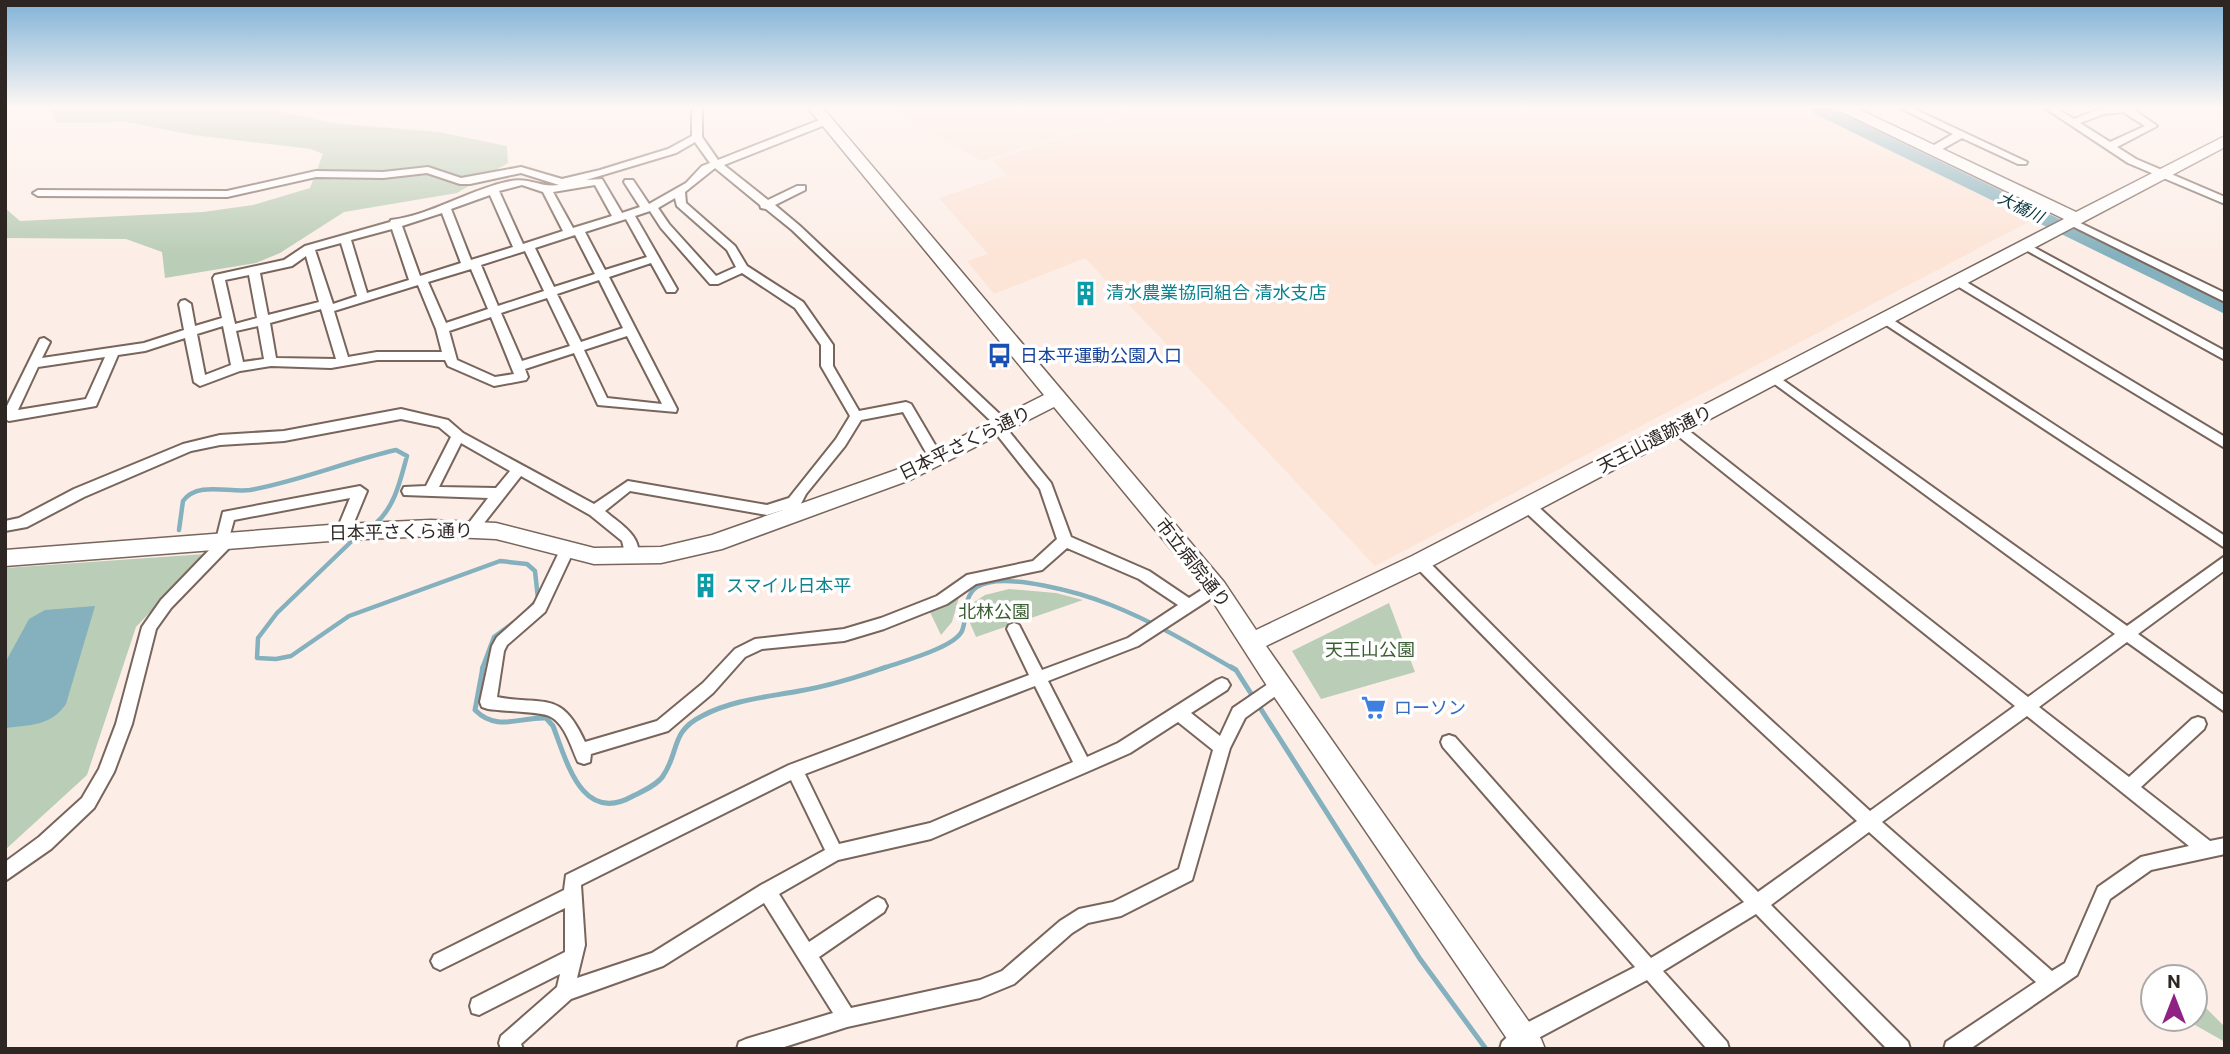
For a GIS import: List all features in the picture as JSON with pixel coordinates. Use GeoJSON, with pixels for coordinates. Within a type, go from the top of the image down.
{"type":"FeatureCollection","features":[{"type":"Feature","properties":{"kind":"street"},"geometry":{"type":"LineString","coordinates":[[38,193],[227,194],[316,174],[383,175],[428,170],[460,181],[521,170],[562,182],[603,173],[653,157]]}},
{"type":"Feature","properties":{"kind":"street"},"geometry":{"type":"LineString","coordinates":[[711,157],[765,206],[796,228],[850,278],[1001,427],[1046,487],[1065,541],[1144,575],[1189,605]]}},
{"type":"Feature","properties":{"kind":"street"},"geometry":{"type":"LineString","coordinates":[[33,364],[145,347],[190,332],[262,321],[363,298],[649,208],[680,192],[706,167],[728,157]]}},
{"type":"Feature","properties":{"kind":"street","name":"市立病院通り"},"geometry":{"type":"LineString","coordinates":[[857,157],[1216,588],[1521,1045]]}},
{"type":"Feature","properties":{"kind":"street"},"geometry":{"type":"LineString","coordinates":[[1946,157],[2067,223],[2225,298]]}},
{"type":"Feature","properties":{"kind":"street"},"geometry":{"type":"LineString","coordinates":[[2012,157],[2022,162]]}},
{"type":"Feature","properties":{"kind":"street"},"geometry":{"type":"LineString","coordinates":[[2127,157],[2159,175],[2225,201]]}},
{"type":"Feature","properties":{"kind":"street","name":"天王山遺跡通り"},"geometry":{"type":"LineString","coordinates":[[1252,642],[1420,562],[2194,157]]}},
{"type":"Feature","properties":{"kind":"street"},"geometry":{"type":"LineString","coordinates":[[239,368],[219,278],[288,263],[309,248],[445,208],[506,185],[523,182],[547,190],[598,181],[654,258],[671,289]]}},
{"type":"Feature","properties":{"kind":"street"},"geometry":{"type":"LineString","coordinates":[[629,182],[714,281],[743,268]]}},
{"type":"Feature","properties":{"kind":"street"},"geometry":{"type":"LineString","coordinates":[[765,206],[801,188]]}},
{"type":"Feature","properties":{"kind":"street"},"geometry":{"type":"LineString","coordinates":[[494,191],[551,293],[603,402],[671,409],[603,276],[547,190]]}},
{"type":"Feature","properties":{"kind":"street"},"geometry":{"type":"LineString","coordinates":[[680,192],[681,204],[731,248],[743,268],[799,304],[827,345],[827,366],[856,416]]}},
{"type":"Feature","properties":{"kind":"street"},"geometry":{"type":"LineString","coordinates":[[395,222],[442,329],[452,363],[494,382],[522,377],[495,312],[445,208]]}},
{"type":"Feature","properties":{"kind":"street"},"geometry":{"type":"LineString","coordinates":[[345,238],[363,298]]}},
{"type":"Feature","properties":{"kind":"street"},"geometry":{"type":"LineString","coordinates":[[2026,246],[2225,356]]}},
{"type":"Feature","properties":{"kind":"street"},"geometry":{"type":"LineString","coordinates":[[309,248],[343,361]]}},
{"type":"Feature","properties":{"kind":"street"},"geometry":{"type":"LineString","coordinates":[[442,329],[654,258]]}},
{"type":"Feature","properties":{"kind":"street"},"geometry":{"type":"LineString","coordinates":[[254,272],[271,362]]}},
{"type":"Feature","properties":{"kind":"street"},"geometry":{"type":"LineString","coordinates":[[1958,281],[2225,443]]}},
{"type":"Feature","properties":{"kind":"street"},"geometry":{"type":"LineString","coordinates":[[185,304],[200,382],[239,368],[271,362],[331,364],[377,356],[449,356]]}},
{"type":"Feature","properties":{"kind":"street"},"geometry":{"type":"LineString","coordinates":[[1884,318],[2225,543]]}},
{"type":"Feature","properties":{"kind":"street"},"geometry":{"type":"LineString","coordinates":[[518,368],[631,330]]}},
{"type":"Feature","properties":{"kind":"street"},"geometry":{"type":"LineString","coordinates":[[44,342],[9,416],[91,403],[114,351]]}},
{"type":"Feature","properties":{"kind":"street"},"geometry":{"type":"LineString","coordinates":[[1773,377],[2225,705]]}},
{"type":"Feature","properties":{"kind":"street","name":"日本平さくら通り"},"geometry":{"type":"LineString","coordinates":[[5,558],[343,532],[472,528],[496,531],[594,556],[661,555],[714,543],[790,509],[937,460],[1057,397]]}},
{"type":"Feature","properties":{"kind":"street"},"geometry":{"type":"LineString","coordinates":[[856,416],[906,407],[937,460]]}},
{"type":"Feature","properties":{"kind":"street"},"geometry":{"type":"LineString","coordinates":[[5,526],[22,523],[79,493],[188,447],[209,442],[284,436],[401,414],[443,423],[458,436],[595,511],[629,539],[632,557]]}},
{"type":"Feature","properties":{"kind":"street"},"geometry":{"type":"LineString","coordinates":[[595,511],[628,486],[767,510],[790,509],[849,433],[856,416]]}},
{"type":"Feature","properties":{"kind":"street"},"geometry":{"type":"LineString","coordinates":[[1678,429],[2130,787],[2216,848]]}},
{"type":"Feature","properties":{"kind":"street"},"geometry":{"type":"LineString","coordinates":[[430,491],[458,436]]}},
{"type":"Feature","properties":{"kind":"street"},"geometry":{"type":"LineString","coordinates":[[472,528],[520,468]]}},
{"type":"Feature","properties":{"kind":"street"},"geometry":{"type":"LineString","coordinates":[[5,873],[45,843],[88,803],[106,772],[124,724],[149,627],[166,604],[224,542],[228,516],[360,491],[343,532]]}},
{"type":"Feature","properties":{"kind":"street"},"geometry":{"type":"LineString","coordinates":[[410,491],[499,493]]}},
{"type":"Feature","properties":{"kind":"street"},"geometry":{"type":"LineString","coordinates":[[1527,505],[1871,823],[2051,983]]}},
{"type":"Feature","properties":{"kind":"street"},"geometry":{"type":"LineString","coordinates":[[567,550],[540,608],[502,641],[497,650],[488,702],[508,707],[534,705],[555,708],[566,720],[583,754],[662,726],[708,688],[740,653],[761,643],[844,635],[884,623],[942,600],[972,579],[1037,566],[1065,541]]}},
{"type":"Feature","properties":{"kind":"street"},"geometry":{"type":"LineString","coordinates":[[1420,562],[1901,1049]]}},
{"type":"Feature","properties":{"kind":"street"},"geometry":{"type":"LineString","coordinates":[[1521,1045],[1756,904],[1871,823],[2225,562]]}},
{"type":"Feature","properties":{"kind":"street"},"geometry":{"type":"LineString","coordinates":[[565,992],[574,957],[572,881],[795,770],[1133,642],[1216,588]]}},
{"type":"Feature","properties":{"kind":"street"},"geometry":{"type":"LineString","coordinates":[[1014,629],[1083,766]]}},
{"type":"Feature","properties":{"kind":"street"},"geometry":{"type":"LineString","coordinates":[[514,1049],[508,1043],[565,992],[657,960],[767,891],[835,853],[931,831],[1083,766],[1124,748],[1222,685]]}},
{"type":"Feature","properties":{"kind":"street"},"geometry":{"type":"LineString","coordinates":[[746,1049],[847,1018],[981,989],[1008,978],[1066,927],[1085,915],[1115,910],[1186,874],[1222,747],[1238,713],[1279,685]]}},
{"type":"Feature","properties":{"kind":"street"},"geometry":{"type":"LineString","coordinates":[[1180,714],[1222,747]]}},
{"type":"Feature","properties":{"kind":"street"},"geometry":{"type":"LineString","coordinates":[[2130,787],[2198,724]]}},
{"type":"Feature","properties":{"kind":"street"},"geometry":{"type":"LineString","coordinates":[[1449,742],[1720,1049]]}},
{"type":"Feature","properties":{"kind":"street"},"geometry":{"type":"LineString","coordinates":[[795,770],[835,853]]}},
{"type":"Feature","properties":{"kind":"street"},"geometry":{"type":"LineString","coordinates":[[1953,1049],[2071,969],[2104,894],[2147,863],[2216,848]]}},
{"type":"Feature","properties":{"kind":"street"},"geometry":{"type":"LineString","coordinates":[[767,891],[847,1018]]}},
{"type":"Feature","properties":{"kind":"street"},"geometry":{"type":"LineString","coordinates":[[440,961],[572,895]]}},
{"type":"Feature","properties":{"kind":"street"},"geometry":{"type":"LineString","coordinates":[[807,954],[878,906]]}},
{"type":"Feature","properties":{"kind":"street"},"geometry":{"type":"LineString","coordinates":[[479,1006],[574,957]]}},
{"type":"Feature","properties":{"kind":"shaded area"},"geometry":{"type":"Polygon","coordinates":[[[975,157],[994,157],[982,161],[975,157]]]}},
{"type":"Feature","properties":{"kind":"shaded area"},"geometry":{"type":"Polygon","coordinates":[[[1002,157],[1916,157],[2038,217],[1375,566],[1085,258],[994,294],[967,261],[988,254],[939,198],[1007,175],[993,160],[1002,157]]]}},
{"type":"Feature","properties":{"kind":"green space"},"geometry":{"type":"Polygon","coordinates":[[[322,157],[508,157],[508,163],[457,193],[344,212],[280,253],[256,263],[165,278],[162,252],[126,239],[5,238],[5,208],[20,221],[203,212],[253,205],[310,188],[322,157]]]}},
{"type":"Feature","properties":{"kind":"green space"},"geometry":{"type":"Polygon","coordinates":[[[205,554],[136,627],[87,775],[5,850],[5,568],[205,554]]]}},
{"type":"Feature","properties":{"kind":"green space","name":"北林公園"},"geometry":{"type":"Polygon","coordinates":[[[1009,589],[1056,593],[1083,600],[976,637],[967,616],[968,606],[985,595],[1009,589]]]}},
{"type":"Feature","properties":{"kind":"green space"},"geometry":{"type":"Polygon","coordinates":[[[959,597],[952,622],[941,635],[929,610],[950,602],[959,597]]]}},
{"type":"Feature","properties":{"kind":"green space","name":"天王山公園"},"geometry":{"type":"Polygon","coordinates":[[[1389,603],[1415,672],[1321,699],[1292,651],[1389,603]]]}},
{"type":"Feature","properties":{"kind":"green space"},"geometry":{"type":"Polygon","coordinates":[[[2209,1011],[2225,1027],[2225,1042],[2209,1033],[2209,1011]]]}},
{"type":"Feature","properties":{"kind":"water"},"geometry":{"type":"Polygon","coordinates":[[[95,606],[66,704],[54,717],[47,720],[5,728],[5,663],[29,619],[45,610],[95,606]]]}},
{"type":"Feature","properties":{"kind":"waterway","name":"大橋川"},"geometry":{"type":"LineString","coordinates":[[1918,157],[2225,307]]}},
{"type":"Feature","properties":{"kind":"waterway"},"geometry":{"type":"LineString","coordinates":[[179,530],[183,501],[197,491],[250,490],[396,450],[407,456],[402,475],[392,502],[375,524]]}},
{"type":"Feature","properties":{"kind":"waterway"},"geometry":{"type":"LineString","coordinates":[[356,537],[277,613],[258,638],[257,658],[276,659],[291,656],[349,616],[500,561],[527,564],[535,571],[538,599],[530,608]]}},
{"type":"Feature","properties":{"kind":"waterway"},"geometry":{"type":"LineString","coordinates":[[881,669],[949,643],[962,631],[967,602],[972,591],[989,582],[1005,581],[1064,590],[1111,605],[1189,643],[1234,669]]}},
{"type":"Feature","properties":{"kind":"waterway"},"geometry":{"type":"LineString","coordinates":[[482,669],[494,637],[513,623]]}},
{"type":"Feature","properties":{"kind":"waterway"},"geometry":{"type":"LineString","coordinates":[[483,667],[475,710],[483,717],[500,722],[546,718],[553,726],[579,785],[589,796],[601,802],[615,803],[654,785],[668,767],[680,735],[702,716],[737,703],[821,687],[886,667]]}},
{"type":"Feature","properties":{"kind":"waterway"},"geometry":{"type":"LineString","coordinates":[[1231,667],[1236,670],[1420,959],[1486,1049]]}},
{"type":"Feature","properties":{"kind":"place","name":"清水農業協同組合 清水支店"},"geometry":{"type":"Point","coordinates":[1086,293]}},
{"type":"Feature","properties":{"kind":"place","name":"日本平運動公園入口"},"geometry":{"type":"Point","coordinates":[1000,356]}},
{"type":"Feature","properties":{"kind":"place","name":"スマイル日本平"},"geometry":{"type":"Point","coordinates":[706,586]}},
{"type":"Feature","properties":{"kind":"place","name":"ローソン"},"geometry":{"type":"Point","coordinates":[1374,708]}}]}
